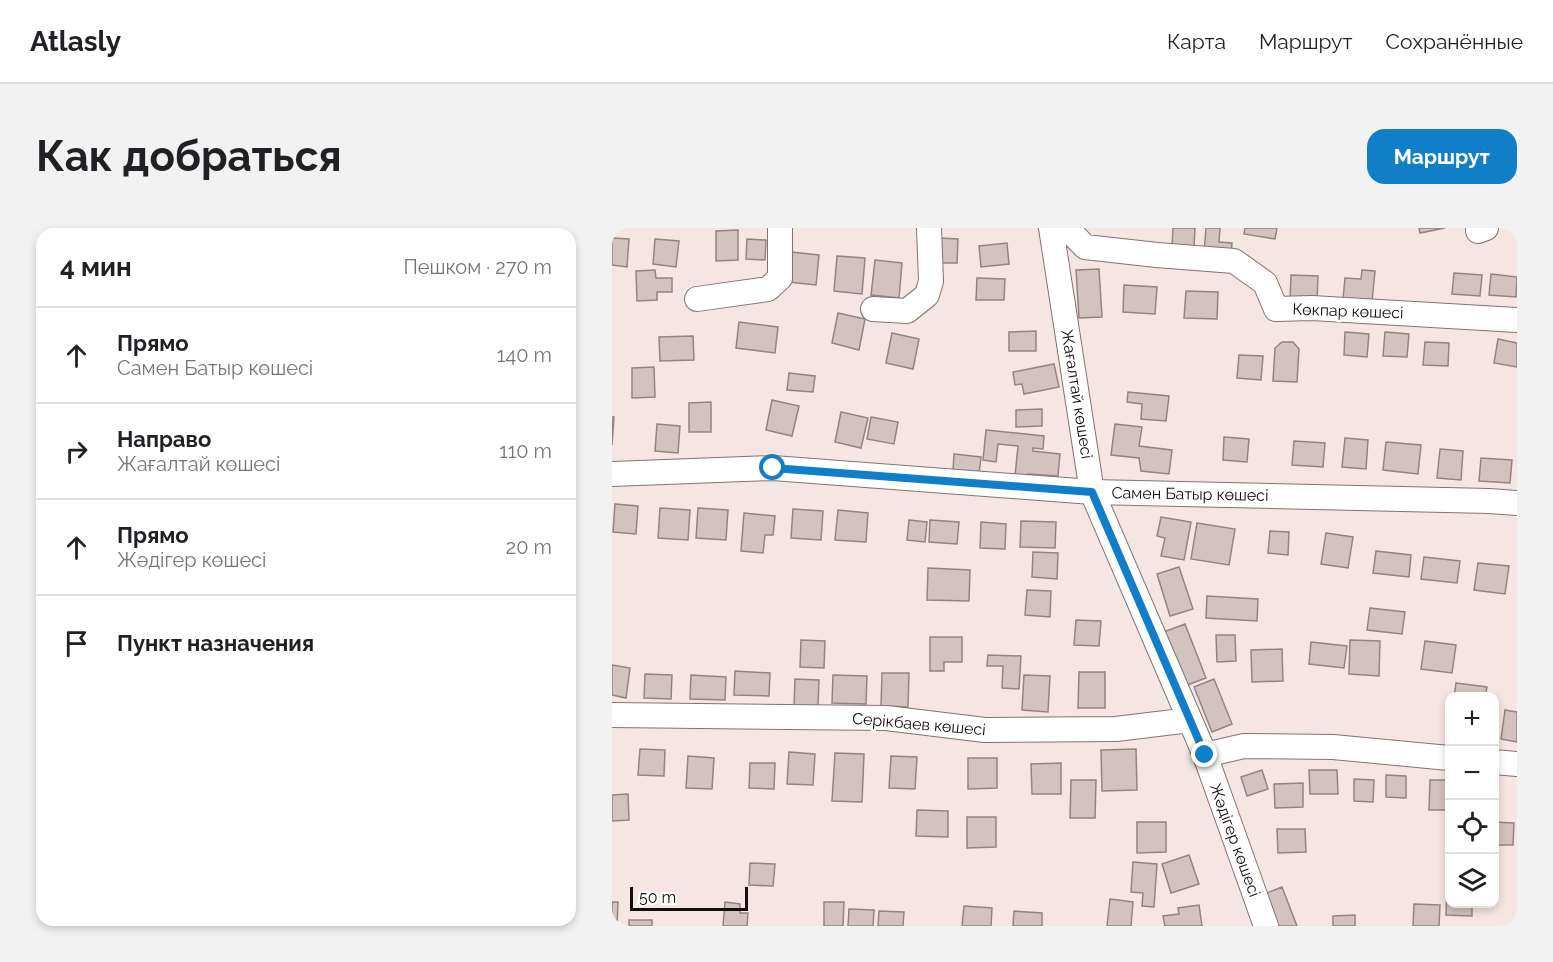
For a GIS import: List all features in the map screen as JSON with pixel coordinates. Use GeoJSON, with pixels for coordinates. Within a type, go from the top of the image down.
{"type":"FeatureCollection","features":[{"type":"Feature","properties":{"kind":"street"},"geometry":{"type":"LineString","coordinates":[[697,299],[768,290],[780,278],[780,228]]}},
{"type":"Feature","properties":{"kind":"street"},"geometry":{"type":"LineString","coordinates":[[873,309],[907,311],[927,295],[931,280],[929,228]]}},
{"type":"Feature","properties":{"kind":"street","name":"Жағалтай көшесі"},"geometry":{"type":"LineString","coordinates":[[1051,228],[1092,492],[1190,720]]}},
{"type":"Feature","properties":{"kind":"street","name":"Көкпар көшесі"},"geometry":{"type":"LineString","coordinates":[[1067,228],[1085,247],[1234,261],[1265,283],[1276,309],[1312,308],[1517,320]]}},
{"type":"Feature","properties":{"kind":"street","name":"Самен Батыр көшесі"},"geometry":{"type":"LineString","coordinates":[[612,474],[773,468],[1092,492],[1517,503]]}},
{"type":"Feature","properties":{"kind":"street","name":"Серікбаев көшесі"},"geometry":{"type":"LineString","coordinates":[[612,715],[886,718],[985,730],[1116,729],[1190,720]]}},
{"type":"Feature","properties":{"kind":"street","name":"Жәдігер көшесі"},"geometry":{"type":"LineString","coordinates":[[1190,720],[1205,755],[1266,926]]}},
{"type":"Feature","properties":{"kind":"street"},"geometry":{"type":"LineString","coordinates":[[1205,755],[1244,746],[1333,747],[1445,758]]}},
{"type":"Feature","properties":{"kind":"street"},"geometry":{"type":"LineString","coordinates":[[1499,762],[1517,764]]}},
{"type":"Feature","properties":{"kind":"building"},"geometry":{"type":"Polygon","coordinates":[[[1173,228],[1195,228],[1194,248],[1172,247],[1173,228]]]}},
{"type":"Feature","properties":{"kind":"building"},"geometry":{"type":"Polygon","coordinates":[[[1206,228],[1220,228],[1219,242],[1232,243],[1231,255],[1204,253],[1206,228]]]}},
{"type":"Feature","properties":{"kind":"building"},"geometry":{"type":"Polygon","coordinates":[[[1245,228],[1277,228],[1275,239],[1244,234],[1245,228]]]}},
{"type":"Feature","properties":{"kind":"building"},"geometry":{"type":"Polygon","coordinates":[[[1419,228],[1445,228],[1420,233],[1419,228]]]}},
{"type":"Feature","properties":{"kind":"building"},"geometry":{"type":"Polygon","coordinates":[[[738,230],[738,260],[716,261],[716,231],[738,230]]]}},
{"type":"Feature","properties":{"kind":"building"},"geometry":{"type":"Polygon","coordinates":[[[612,238],[629,239],[627,267],[612,265],[612,238]]]}},
{"type":"Feature","properties":{"kind":"building"},"geometry":{"type":"Polygon","coordinates":[[[939,238],[958,239],[957,263],[938,263],[939,238]]]}},
{"type":"Feature","properties":{"kind":"building"},"geometry":{"type":"Polygon","coordinates":[[[655,239],[679,241],[676,267],[653,264],[655,239]]]}},
{"type":"Feature","properties":{"kind":"building"},"geometry":{"type":"Polygon","coordinates":[[[747,239],[766,240],[765,260],[746,259],[747,239]]]}},
{"type":"Feature","properties":{"kind":"building"},"geometry":{"type":"Polygon","coordinates":[[[1007,243],[1009,264],[981,267],[979,246],[1007,243]]]}},
{"type":"Feature","properties":{"kind":"building"},"geometry":{"type":"Polygon","coordinates":[[[791,252],[819,255],[816,285],[788,282],[791,252]]]}},
{"type":"Feature","properties":{"kind":"building"},"geometry":{"type":"Polygon","coordinates":[[[837,256],[865,258],[862,294],[834,291],[837,256]]]}},
{"type":"Feature","properties":{"kind":"building"},"geometry":{"type":"Polygon","coordinates":[[[875,260],[902,263],[899,298],[871,295],[875,260]]]}},
{"type":"Feature","properties":{"kind":"building"},"geometry":{"type":"Polygon","coordinates":[[[1099,269],[1102,317],[1079,318],[1076,270],[1099,269]]]}},
{"type":"Feature","properties":{"kind":"building"},"geometry":{"type":"Polygon","coordinates":[[[655,270],[656,278],[672,278],[672,292],[657,292],[657,300],[637,301],[636,271],[655,270]]]}},
{"type":"Feature","properties":{"kind":"building"},"geometry":{"type":"Polygon","coordinates":[[[1362,270],[1375,271],[1372,302],[1343,299],[1345,278],[1361,279],[1362,270]]]}},
{"type":"Feature","properties":{"kind":"building"},"geometry":{"type":"Polygon","coordinates":[[[1454,273],[1482,275],[1480,296],[1452,294],[1454,273]]]}},
{"type":"Feature","properties":{"kind":"building"},"geometry":{"type":"Polygon","coordinates":[[[1491,274],[1517,277],[1516,297],[1489,295],[1491,274]]]}},
{"type":"Feature","properties":{"kind":"building"},"geometry":{"type":"Polygon","coordinates":[[[1291,275],[1318,276],[1317,301],[1290,301],[1291,275]]]}},
{"type":"Feature","properties":{"kind":"building"},"geometry":{"type":"Polygon","coordinates":[[[977,278],[1005,279],[1004,300],[976,300],[977,278]]]}},
{"type":"Feature","properties":{"kind":"building"},"geometry":{"type":"Polygon","coordinates":[[[1124,285],[1157,287],[1155,314],[1123,312],[1124,285]]]}},
{"type":"Feature","properties":{"kind":"building"},"geometry":{"type":"Polygon","coordinates":[[[1186,291],[1218,292],[1217,319],[1184,318],[1186,291]]]}},
{"type":"Feature","properties":{"kind":"building"},"geometry":{"type":"Polygon","coordinates":[[[838,313],[865,319],[859,350],[832,343],[838,313]]]}},
{"type":"Feature","properties":{"kind":"building"},"geometry":{"type":"Polygon","coordinates":[[[739,322],[778,327],[775,353],[736,348],[739,322]]]}},
{"type":"Feature","properties":{"kind":"building"},"geometry":{"type":"Polygon","coordinates":[[[1036,331],[1036,351],[1009,351],[1009,332],[1036,331]]]}},
{"type":"Feature","properties":{"kind":"building"},"geometry":{"type":"Polygon","coordinates":[[[1345,332],[1369,334],[1367,357],[1344,355],[1345,332]]]}},
{"type":"Feature","properties":{"kind":"building"},"geometry":{"type":"Polygon","coordinates":[[[1385,332],[1409,334],[1407,357],[1383,356],[1385,332]]]}},
{"type":"Feature","properties":{"kind":"building"},"geometry":{"type":"Polygon","coordinates":[[[892,333],[919,339],[913,369],[886,363],[892,333]]]}},
{"type":"Feature","properties":{"kind":"building"},"geometry":{"type":"Polygon","coordinates":[[[693,336],[694,360],[660,361],[659,337],[693,336]]]}},
{"type":"Feature","properties":{"kind":"building"},"geometry":{"type":"Polygon","coordinates":[[[1498,339],[1517,343],[1517,367],[1494,363],[1498,339]]]}},
{"type":"Feature","properties":{"kind":"building"},"geometry":{"type":"Polygon","coordinates":[[[1282,342],[1293,342],[1299,349],[1297,382],[1273,381],[1275,348],[1282,342]]]}},
{"type":"Feature","properties":{"kind":"building"},"geometry":{"type":"Polygon","coordinates":[[[1425,342],[1449,343],[1448,366],[1423,365],[1425,342]]]}},
{"type":"Feature","properties":{"kind":"building"},"geometry":{"type":"Polygon","coordinates":[[[1239,355],[1263,356],[1261,380],[1237,378],[1239,355]]]}},
{"type":"Feature","properties":{"kind":"building"},"geometry":{"type":"Polygon","coordinates":[[[1054,364],[1059,387],[1024,394],[1022,384],[1015,385],[1013,372],[1054,364]]]}},
{"type":"Feature","properties":{"kind":"building"},"geometry":{"type":"Polygon","coordinates":[[[654,367],[655,397],[632,398],[632,368],[654,367]]]}},
{"type":"Feature","properties":{"kind":"building"},"geometry":{"type":"Polygon","coordinates":[[[789,373],[815,376],[813,392],[787,390],[789,373]]]}},
{"type":"Feature","properties":{"kind":"building"},"geometry":{"type":"Polygon","coordinates":[[[1128,392],[1169,396],[1166,421],[1141,419],[1142,404],[1127,402],[1128,392]]]}},
{"type":"Feature","properties":{"kind":"building"},"geometry":{"type":"Polygon","coordinates":[[[772,400],[799,406],[792,436],[766,430],[772,400]]]}},
{"type":"Feature","properties":{"kind":"building"},"geometry":{"type":"Polygon","coordinates":[[[711,402],[711,432],[689,432],[689,403],[711,402]]]}},
{"type":"Feature","properties":{"kind":"building"},"geometry":{"type":"Polygon","coordinates":[[[1042,409],[1042,426],[1016,427],[1016,410],[1042,409]]]}},
{"type":"Feature","properties":{"kind":"building"},"geometry":{"type":"Polygon","coordinates":[[[841,412],[868,418],[861,448],[835,442],[841,412]]]}},
{"type":"Feature","properties":{"kind":"building"},"geometry":{"type":"Polygon","coordinates":[[[612,417],[614,417],[612,445],[612,417]]]}},
{"type":"Feature","properties":{"kind":"building"},"geometry":{"type":"Polygon","coordinates":[[[871,417],[898,422],[894,444],[867,439],[871,417]]]}},
{"type":"Feature","properties":{"kind":"building"},"geometry":{"type":"Polygon","coordinates":[[[657,424],[680,426],[678,453],[655,451],[657,424]]]}},
{"type":"Feature","properties":{"kind":"building"},"geometry":{"type":"Polygon","coordinates":[[[1115,424],[1142,427],[1139,446],[1172,450],[1169,474],[1141,471],[1139,458],[1111,455],[1115,424]]]}},
{"type":"Feature","properties":{"kind":"building"},"geometry":{"type":"Polygon","coordinates":[[[986,430],[1044,436],[1043,449],[1033,448],[1033,451],[1060,454],[1058,476],[1028,474],[1028,477],[1015,476],[1018,446],[998,444],[996,462],[983,460],[986,430]]]}},
{"type":"Feature","properties":{"kind":"building"},"geometry":{"type":"Polygon","coordinates":[[[1224,437],[1249,439],[1247,462],[1223,460],[1224,437]]]}},
{"type":"Feature","properties":{"kind":"building"},"geometry":{"type":"Polygon","coordinates":[[[1345,438],[1368,440],[1366,469],[1342,467],[1345,438]]]}},
{"type":"Feature","properties":{"kind":"building"},"geometry":{"type":"Polygon","coordinates":[[[1294,441],[1325,443],[1323,467],[1292,465],[1294,441]]]}},
{"type":"Feature","properties":{"kind":"building"},"geometry":{"type":"Polygon","coordinates":[[[1386,442],[1421,445],[1418,474],[1383,470],[1386,442]]]}},
{"type":"Feature","properties":{"kind":"building"},"geometry":{"type":"Polygon","coordinates":[[[1440,449],[1463,451],[1461,480],[1437,478],[1440,449]]]}},
{"type":"Feature","properties":{"kind":"building"},"geometry":{"type":"Polygon","coordinates":[[[954,454],[981,457],[979,474],[953,471],[954,454]]]}},
{"type":"Feature","properties":{"kind":"building"},"geometry":{"type":"Polygon","coordinates":[[[1481,458],[1512,460],[1510,483],[1479,481],[1481,458]]]}},
{"type":"Feature","properties":{"kind":"building"},"geometry":{"type":"Polygon","coordinates":[[[615,504],[638,506],[636,534],[613,532],[615,504]]]}},
{"type":"Feature","properties":{"kind":"building"},"geometry":{"type":"Polygon","coordinates":[[[660,508],[690,510],[688,540],[658,538],[660,508]]]}},
{"type":"Feature","properties":{"kind":"building"},"geometry":{"type":"Polygon","coordinates":[[[698,508],[728,510],[726,540],[696,538],[698,508]]]}},
{"type":"Feature","properties":{"kind":"building"},"geometry":{"type":"Polygon","coordinates":[[[793,509],[823,511],[821,540],[791,538],[793,509]]]}},
{"type":"Feature","properties":{"kind":"building"},"geometry":{"type":"Polygon","coordinates":[[[838,510],[868,513],[866,542],[835,540],[838,510]]]}},
{"type":"Feature","properties":{"kind":"building"},"geometry":{"type":"Polygon","coordinates":[[[744,513],[775,516],[773,535],[765,535],[763,553],[741,551],[744,513]]]}},
{"type":"Feature","properties":{"kind":"building"},"geometry":{"type":"Polygon","coordinates":[[[1161,517],[1191,522],[1184,560],[1161,556],[1165,538],[1157,536],[1161,517]]]}},
{"type":"Feature","properties":{"kind":"building"},"geometry":{"type":"Polygon","coordinates":[[[909,520],[927,522],[925,542],[907,540],[909,520]]]}},
{"type":"Feature","properties":{"kind":"building"},"geometry":{"type":"Polygon","coordinates":[[[930,520],[959,522],[957,544],[929,542],[930,520]]]}},
{"type":"Feature","properties":{"kind":"building"},"geometry":{"type":"Polygon","coordinates":[[[1021,521],[1056,522],[1055,548],[1020,547],[1021,521]]]}},
{"type":"Feature","properties":{"kind":"building"},"geometry":{"type":"Polygon","coordinates":[[[981,522],[1006,524],[1005,549],[980,548],[981,522]]]}},
{"type":"Feature","properties":{"kind":"building"},"geometry":{"type":"Polygon","coordinates":[[[1197,523],[1235,529],[1229,565],[1191,559],[1197,523]]]}},
{"type":"Feature","properties":{"kind":"building"},"geometry":{"type":"Polygon","coordinates":[[[1270,531],[1289,532],[1288,555],[1268,553],[1270,531]]]}},
{"type":"Feature","properties":{"kind":"building"},"geometry":{"type":"Polygon","coordinates":[[[1326,533],[1353,537],[1348,568],[1321,564],[1326,533]]]}},
{"type":"Feature","properties":{"kind":"building"},"geometry":{"type":"Polygon","coordinates":[[[1376,551],[1411,555],[1409,577],[1373,573],[1376,551]]]}},
{"type":"Feature","properties":{"kind":"building"},"geometry":{"type":"Polygon","coordinates":[[[1033,552],[1058,553],[1057,579],[1032,577],[1033,552]]]}},
{"type":"Feature","properties":{"kind":"building"},"geometry":{"type":"Polygon","coordinates":[[[1424,557],[1460,561],[1457,583],[1421,579],[1424,557]]]}},
{"type":"Feature","properties":{"kind":"building"},"geometry":{"type":"Polygon","coordinates":[[[1478,563],[1509,566],[1505,594],[1474,590],[1478,563]]]}},
{"type":"Feature","properties":{"kind":"building"},"geometry":{"type":"Polygon","coordinates":[[[1179,567],[1193,609],[1170,616],[1157,574],[1179,567]]]}},
{"type":"Feature","properties":{"kind":"building"},"geometry":{"type":"Polygon","coordinates":[[[928,568],[970,570],[969,601],[927,600],[928,568]]]}},
{"type":"Feature","properties":{"kind":"building"},"geometry":{"type":"Polygon","coordinates":[[[1027,590],[1051,591],[1050,617],[1025,615],[1027,590]]]}},
{"type":"Feature","properties":{"kind":"building"},"geometry":{"type":"Polygon","coordinates":[[[1207,596],[1258,599],[1257,621],[1206,618],[1207,596]]]}},
{"type":"Feature","properties":{"kind":"building"},"geometry":{"type":"Polygon","coordinates":[[[1370,608],[1405,612],[1402,634],[1367,630],[1370,608]]]}},
{"type":"Feature","properties":{"kind":"building"},"geometry":{"type":"Polygon","coordinates":[[[1076,620],[1101,621],[1099,646],[1074,645],[1076,620]]]}},
{"type":"Feature","properties":{"kind":"building"},"geometry":{"type":"Polygon","coordinates":[[[1185,624],[1206,678],[1182,687],[1161,633],[1185,624]]]}},
{"type":"Feature","properties":{"kind":"building"},"geometry":{"type":"Polygon","coordinates":[[[1216,635],[1235,635],[1236,661],[1217,662],[1216,635]]]}},
{"type":"Feature","properties":{"kind":"building"},"geometry":{"type":"Polygon","coordinates":[[[930,637],[962,637],[962,662],[944,662],[944,671],[930,671],[930,637]]]}},
{"type":"Feature","properties":{"kind":"building"},"geometry":{"type":"Polygon","coordinates":[[[801,640],[825,641],[824,668],[800,667],[801,640]]]}},
{"type":"Feature","properties":{"kind":"building"},"geometry":{"type":"Polygon","coordinates":[[[1350,640],[1380,641],[1379,676],[1349,674],[1350,640]]]}},
{"type":"Feature","properties":{"kind":"building"},"geometry":{"type":"Polygon","coordinates":[[[1425,641],[1456,645],[1452,673],[1421,669],[1425,641]]]}},
{"type":"Feature","properties":{"kind":"building"},"geometry":{"type":"Polygon","coordinates":[[[1311,642],[1347,646],[1344,668],[1309,664],[1311,642]]]}},
{"type":"Feature","properties":{"kind":"building"},"geometry":{"type":"Polygon","coordinates":[[[1282,649],[1283,681],[1252,682],[1251,650],[1282,649]]]}},
{"type":"Feature","properties":{"kind":"building"},"geometry":{"type":"Polygon","coordinates":[[[988,655],[1021,656],[1019,689],[1002,688],[1003,666],[987,666],[988,655]]]}},
{"type":"Feature","properties":{"kind":"building"},"geometry":{"type":"Polygon","coordinates":[[[612,665],[630,668],[626,698],[612,695],[612,665]]]}},
{"type":"Feature","properties":{"kind":"building"},"geometry":{"type":"Polygon","coordinates":[[[735,671],[770,673],[769,696],[734,695],[735,671]]]}},
{"type":"Feature","properties":{"kind":"building"},"geometry":{"type":"Polygon","coordinates":[[[1079,672],[1105,672],[1105,708],[1078,708],[1079,672]]]}},
{"type":"Feature","properties":{"kind":"building"},"geometry":{"type":"Polygon","coordinates":[[[882,673],[909,673],[908,707],[881,706],[882,673]]]}},
{"type":"Feature","properties":{"kind":"building"},"geometry":{"type":"Polygon","coordinates":[[[645,674],[672,675],[671,699],[644,698],[645,674]]]}},
{"type":"Feature","properties":{"kind":"building"},"geometry":{"type":"Polygon","coordinates":[[[691,675],[726,677],[725,700],[690,699],[691,675]]]}},
{"type":"Feature","properties":{"kind":"building"},"geometry":{"type":"Polygon","coordinates":[[[833,675],[867,676],[866,704],[832,703],[833,675]]]}},
{"type":"Feature","properties":{"kind":"building"},"geometry":{"type":"Polygon","coordinates":[[[1024,675],[1050,676],[1048,712],[1022,710],[1024,675]]]}},
{"type":"Feature","properties":{"kind":"building"},"geometry":{"type":"Polygon","coordinates":[[[795,679],[819,680],[818,706],[794,706],[795,679]]]}},
{"type":"Feature","properties":{"kind":"building"},"geometry":{"type":"Polygon","coordinates":[[[1214,679],[1232,724],[1212,732],[1194,687],[1214,679]]]}},
{"type":"Feature","properties":{"kind":"building"},"geometry":{"type":"Polygon","coordinates":[[[1456,683],[1487,687],[1486,692],[1455,692],[1456,683]]]}},
{"type":"Feature","properties":{"kind":"building"},"geometry":{"type":"Polygon","coordinates":[[[1505,710],[1517,712],[1517,742],[1501,739],[1505,710]]]}},
{"type":"Feature","properties":{"kind":"building"},"geometry":{"type":"Polygon","coordinates":[[[640,749],[665,750],[664,776],[638,775],[640,749]]]}},
{"type":"Feature","properties":{"kind":"building"},"geometry":{"type":"Polygon","coordinates":[[[1136,749],[1137,790],[1102,791],[1101,750],[1136,749]]]}},
{"type":"Feature","properties":{"kind":"building"},"geometry":{"type":"Polygon","coordinates":[[[789,752],[815,754],[813,785],[787,784],[789,752]]]}},
{"type":"Feature","properties":{"kind":"building"},"geometry":{"type":"Polygon","coordinates":[[[835,753],[864,754],[862,802],[832,801],[835,753]]]}},
{"type":"Feature","properties":{"kind":"building"},"geometry":{"type":"Polygon","coordinates":[[[688,756],[714,758],[712,789],[686,788],[688,756]]]}},
{"type":"Feature","properties":{"kind":"building"},"geometry":{"type":"Polygon","coordinates":[[[891,756],[917,757],[915,789],[889,788],[891,756]]]}},
{"type":"Feature","properties":{"kind":"building"},"geometry":{"type":"Polygon","coordinates":[[[968,758],[997,758],[997,788],[968,789],[968,758]]]}},
{"type":"Feature","properties":{"kind":"building"},"geometry":{"type":"Polygon","coordinates":[[[750,763],[775,763],[774,789],[749,788],[750,763]]]}},
{"type":"Feature","properties":{"kind":"building"},"geometry":{"type":"Polygon","coordinates":[[[1061,763],[1061,794],[1032,794],[1031,764],[1061,763]]]}},
{"type":"Feature","properties":{"kind":"building"},"geometry":{"type":"Polygon","coordinates":[[[1262,770],[1268,789],[1247,796],[1241,777],[1262,770]]]}},
{"type":"Feature","properties":{"kind":"building"},"geometry":{"type":"Polygon","coordinates":[[[1309,770],[1337,770],[1338,794],[1310,794],[1309,770]]]}},
{"type":"Feature","properties":{"kind":"building"},"geometry":{"type":"Polygon","coordinates":[[[1386,775],[1406,776],[1406,798],[1386,797],[1386,775]]]}},
{"type":"Feature","properties":{"kind":"building"},"geometry":{"type":"Polygon","coordinates":[[[1354,779],[1374,780],[1373,802],[1354,801],[1354,779]]]}},
{"type":"Feature","properties":{"kind":"building"},"geometry":{"type":"Polygon","coordinates":[[[1071,780],[1096,780],[1095,818],[1070,818],[1071,780]]]}},
{"type":"Feature","properties":{"kind":"building"},"geometry":{"type":"Polygon","coordinates":[[[1430,780],[1445,780],[1445,810],[1429,810],[1430,780]]]}},
{"type":"Feature","properties":{"kind":"building"},"geometry":{"type":"Polygon","coordinates":[[[1303,783],[1303,807],[1275,808],[1274,784],[1303,783]]]}},
{"type":"Feature","properties":{"kind":"building"},"geometry":{"type":"Polygon","coordinates":[[[628,794],[629,820],[612,821],[612,795],[628,794]]]}},
{"type":"Feature","properties":{"kind":"building"},"geometry":{"type":"Polygon","coordinates":[[[917,810],[948,811],[948,837],[916,836],[917,810]]]}},
{"type":"Feature","properties":{"kind":"building"},"geometry":{"type":"Polygon","coordinates":[[[967,817],[996,817],[996,847],[967,848],[967,817]]]}},
{"type":"Feature","properties":{"kind":"building"},"geometry":{"type":"Polygon","coordinates":[[[1137,822],[1166,822],[1166,852],[1137,853],[1137,822]]]}},
{"type":"Feature","properties":{"kind":"building"},"geometry":{"type":"Polygon","coordinates":[[[1499,822],[1514,823],[1513,845],[1499,845],[1499,822]]]}},
{"type":"Feature","properties":{"kind":"building"},"geometry":{"type":"Polygon","coordinates":[[[1277,829],[1305,829],[1306,852],[1278,853],[1277,829]]]}},
{"type":"Feature","properties":{"kind":"building"},"geometry":{"type":"Polygon","coordinates":[[[1189,855],[1199,884],[1171,893],[1162,864],[1189,855]]]}},
{"type":"Feature","properties":{"kind":"building"},"geometry":{"type":"Polygon","coordinates":[[[1133,862],[1157,864],[1154,907],[1142,906],[1143,893],[1131,892],[1133,862]]]}},
{"type":"Feature","properties":{"kind":"building"},"geometry":{"type":"Polygon","coordinates":[[[750,863],[775,864],[773,886],[749,885],[750,863]]]}},
{"type":"Feature","properties":{"kind":"building"},"geometry":{"type":"Polygon","coordinates":[[[1282,887],[1297,926],[1274,926],[1262,895],[1282,887]]]}},
{"type":"Feature","properties":{"kind":"building"},"geometry":{"type":"Polygon","coordinates":[[[1110,899],[1133,902],[1131,926],[1107,926],[1110,899]]]}},
{"type":"Feature","properties":{"kind":"building"},"geometry":{"type":"Polygon","coordinates":[[[612,902],[618,902],[617,926],[612,926],[612,902]]]}},
{"type":"Feature","properties":{"kind":"building"},"geometry":{"type":"Polygon","coordinates":[[[725,902],[740,904],[740,913],[748,913],[747,926],[723,926],[725,902]]]}},
{"type":"Feature","properties":{"kind":"building"},"geometry":{"type":"Polygon","coordinates":[[[824,902],[844,902],[843,926],[824,926],[824,902]]]}},
{"type":"Feature","properties":{"kind":"building"},"geometry":{"type":"Polygon","coordinates":[[[1414,904],[1440,905],[1439,926],[1413,926],[1414,904]]]}},
{"type":"Feature","properties":{"kind":"building"},"geometry":{"type":"Polygon","coordinates":[[[1199,905],[1202,926],[1165,926],[1163,916],[1179,914],[1178,908],[1199,905]]]}},
{"type":"Feature","properties":{"kind":"building"},"geometry":{"type":"Polygon","coordinates":[[[964,906],[992,908],[991,926],[962,926],[964,906]]]}},
{"type":"Feature","properties":{"kind":"building"},"geometry":{"type":"Polygon","coordinates":[[[1446,908],[1472,908],[1472,916],[1446,915],[1446,908]]]}},
{"type":"Feature","properties":{"kind":"building"},"geometry":{"type":"Polygon","coordinates":[[[849,909],[874,910],[873,926],[848,926],[849,909]]]}},
{"type":"Feature","properties":{"kind":"building"},"geometry":{"type":"Polygon","coordinates":[[[879,911],[904,912],[903,926],[878,926],[879,911]]]}},
{"type":"Feature","properties":{"kind":"building"},"geometry":{"type":"Polygon","coordinates":[[[1014,911],[1042,913],[1042,926],[1013,926],[1014,911]]]}},
{"type":"Feature","properties":{"kind":"building"},"geometry":{"type":"Polygon","coordinates":[[[1355,915],[1355,926],[1333,926],[1333,916],[1355,915]]]}},
{"type":"Feature","properties":{"kind":"building"},"geometry":{"type":"Polygon","coordinates":[[[629,920],[652,920],[652,926],[629,926],[629,920]]]}},
{"type":"Feature","properties":{"kind":"route"},"geometry":{"type":"LineString","coordinates":[[773,468],[1092,492],[1205,755]]}}]}
